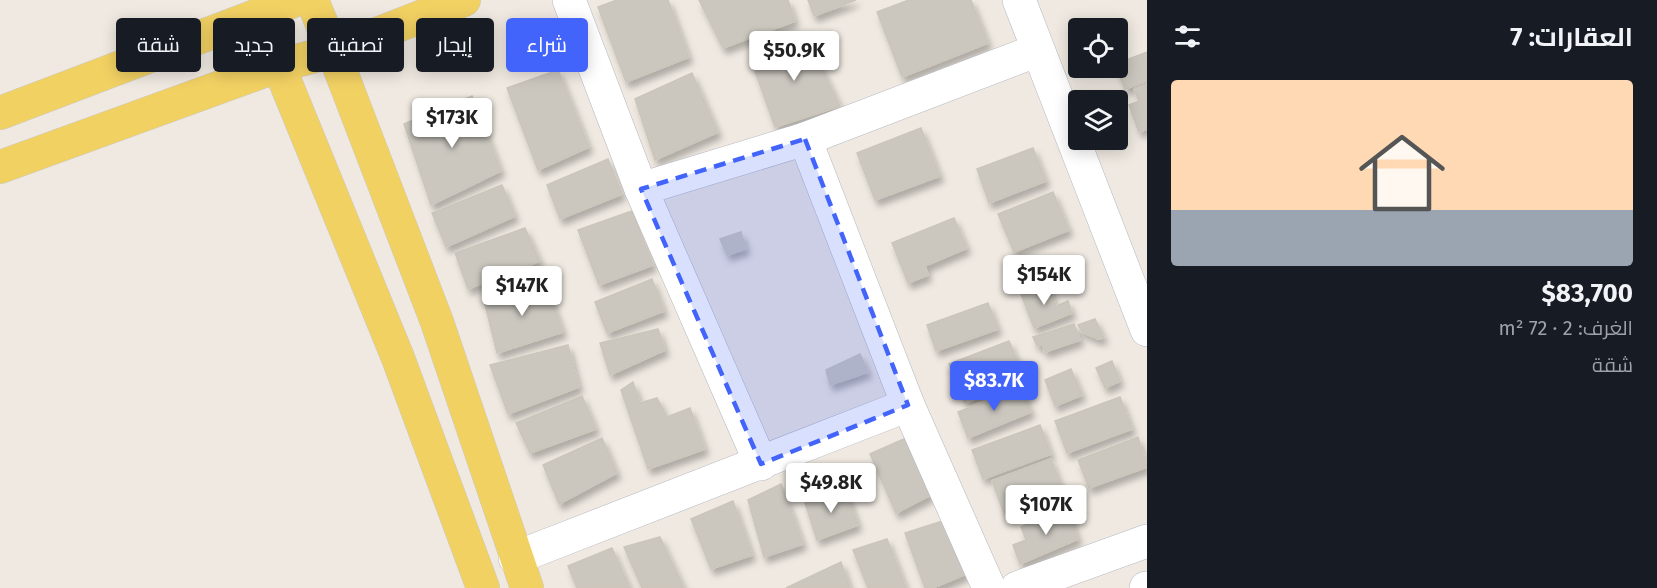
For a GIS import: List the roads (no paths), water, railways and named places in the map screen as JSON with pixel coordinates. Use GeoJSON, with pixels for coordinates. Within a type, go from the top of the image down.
{"type":"FeatureCollection","features":[{"type":"Feature","properties":{"kind":"main road"},"geometry":{"type":"LineString","coordinates":[[0,113],[296,0]]}},
{"type":"Feature","properties":{"kind":"main road"},"geometry":{"type":"LineString","coordinates":[[312,0],[319,18]]}},
{"type":"Feature","properties":{"kind":"main road"},"geometry":{"type":"LineString","coordinates":[[404,23],[464,0]]}},
{"type":"Feature","properties":{"kind":"main road"},"geometry":{"type":"LineString","coordinates":[[0,167],[261,72]]}},
{"type":"Feature","properties":{"kind":"main road"},"geometry":{"type":"LineString","coordinates":[[280,72],[398,358],[483,588]]}},
{"type":"Feature","properties":{"kind":"main road"},"geometry":{"type":"LineString","coordinates":[[341,72],[437,322],[527,588]]}},
{"type":"Feature","properties":{"kind":"street"},"geometry":{"type":"LineString","coordinates":[[570,0],[641,189],[761,464]]}},
{"type":"Feature","properties":{"kind":"street"},"geometry":{"type":"LineString","coordinates":[[1019,0],[1143,310]]}},
{"type":"Feature","properties":{"kind":"street"},"geometry":{"type":"LineString","coordinates":[[641,189],[805,139],[1038,50]]}},
{"type":"Feature","properties":{"kind":"street"},"geometry":{"type":"LineString","coordinates":[[805,139],[908,405],[989,588]]}},
{"type":"Feature","properties":{"kind":"street"},"geometry":{"type":"LineString","coordinates":[[515,558],[908,405]]}},
{"type":"Feature","properties":{"kind":"street"},"geometry":{"type":"LineString","coordinates":[[1017,588],[1147,541]]}}]}
